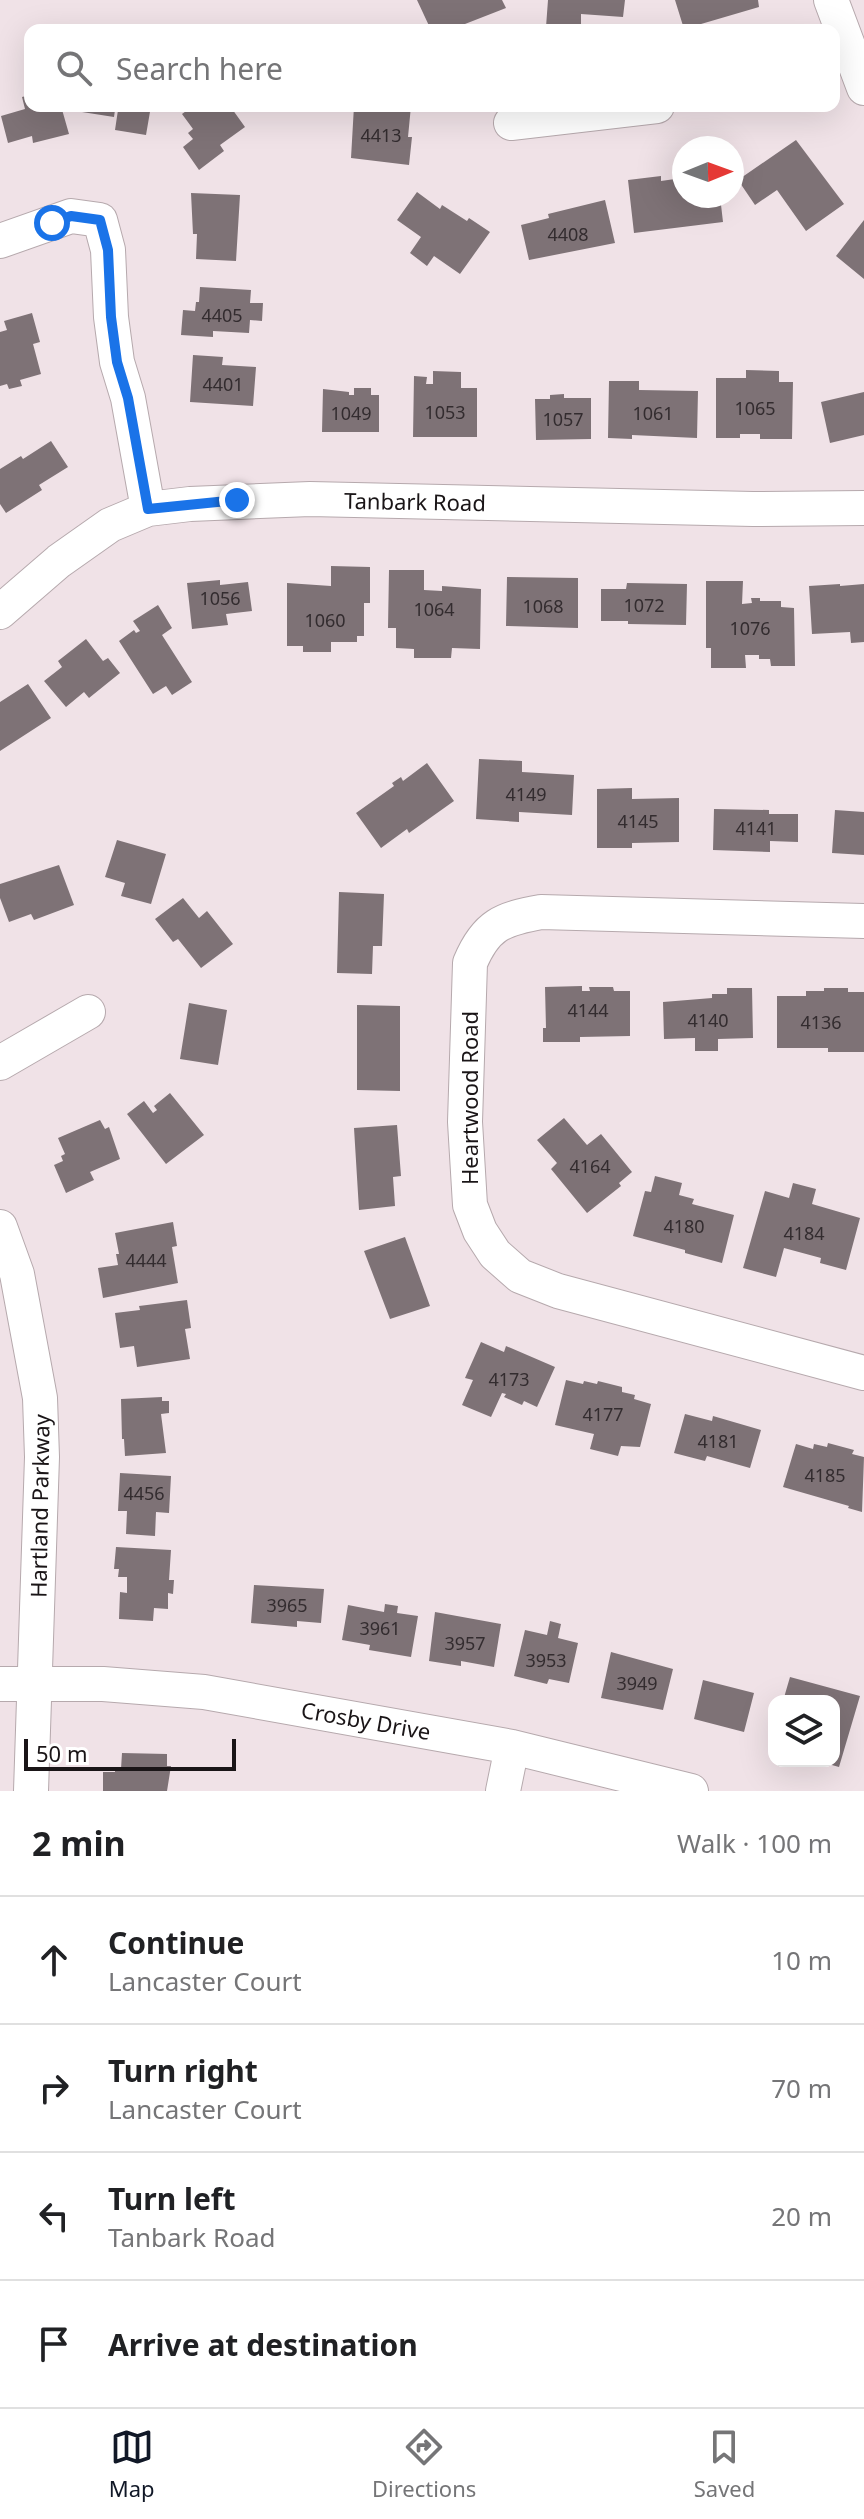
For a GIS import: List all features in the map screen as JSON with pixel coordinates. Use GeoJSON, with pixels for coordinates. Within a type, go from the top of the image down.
{"type":"FeatureCollection","features":[{"type":"Feature","properties":{"kind":"street"},"geometry":{"type":"LineString","coordinates":[[831,0],[838,24]]}},
{"type":"Feature","properties":{"kind":"street"},"geometry":{"type":"LineString","coordinates":[[840,33],[850,70]]}},
{"type":"Feature","properties":{"kind":"street"},"geometry":{"type":"LineString","coordinates":[[511,123],[605,112]]}},
{"type":"Feature","properties":{"kind":"street"},"geometry":{"type":"LineString","coordinates":[[0,241],[71,216],[100,220],[108,250],[117,362],[128,398],[148,509]]}},
{"type":"Feature","properties":{"kind":"street","name":"Tanbark Road"},"geometry":{"type":"LineString","coordinates":[[0,612],[59,561],[110,525],[148,509],[237,500],[310,499],[753,509],[864,508]]}},
{"type":"Feature","properties":{"kind":"street","name":"Heartwood Road"},"geometry":{"type":"LineString","coordinates":[[864,921],[541,912],[513,917],[496,925],[480,940],[470,963],[465,1122],[470,1205],[480,1231],[495,1254],[520,1276],[558,1291],[864,1373]]}},
{"type":"Feature","properties":{"kind":"street"},"geometry":{"type":"LineString","coordinates":[[0,1063],[88,1012]]}},
{"type":"Feature","properties":{"kind":"street","name":"Hartland Parkway"},"geometry":{"type":"LineString","coordinates":[[0,1227],[17,1274],[40,1398],[42,1457],[31,1791]]}},
{"type":"Feature","properties":{"kind":"street","name":"Crosby Drive"},"geometry":{"type":"LineString","coordinates":[[0,1684],[103,1684],[204,1692],[512,1747],[691,1791]]}},
{"type":"Feature","properties":{"kind":"street"},"geometry":{"type":"LineString","coordinates":[[503,1791],[512,1747]]}},
{"type":"Feature","properties":{"kind":"building"},"geometry":{"type":"Polygon","coordinates":[[[417,0],[502,0],[506,8],[465,24],[428,24],[417,0]]]}},
{"type":"Feature","properties":{"kind":"building"},"geometry":{"type":"Polygon","coordinates":[[[548,0],[625,0],[623,17],[581,14],[581,24],[546,24],[548,0]]]}},
{"type":"Feature","properties":{"kind":"building"},"geometry":{"type":"Polygon","coordinates":[[[675,0],[758,0],[759,7],[701,24],[682,24],[675,0]]]}},
{"type":"Feature","properties":{"kind":"building"},"geometry":{"type":"Polygon","coordinates":[[[24,109],[24,112],[63,112],[69,134],[33,143],[32,136],[8,143],[1,116],[24,109]]]}},
{"type":"Feature","properties":{"kind":"building"},"geometry":{"type":"Polygon","coordinates":[[[82,112],[115,112],[114,117],[82,112]]]}},
{"type":"Feature","properties":{"kind":"building"},"geometry":{"type":"Polygon","coordinates":[[[118,112],[150,112],[146,135],[115,130],[118,112]]]}},
{"type":"Feature","properties":{"kind":"building"},"geometry":{"type":"Polygon","coordinates":[[[234,112],[245,127],[220,145],[224,151],[199,170],[183,147],[193,139],[188,133],[193,129],[182,114],[234,112]]]}},
{"type":"Feature","properties":{"kind":"building"},"geometry":{"type":"Polygon","coordinates":[[[354,112],[410,112],[409,165],[351,158],[354,112]]]}},
{"type":"Feature","properties":{"kind":"building"},"geometry":{"type":"Polygon","coordinates":[[[796,140],[844,204],[806,231],[777,190],[755,205],[744,189],[744,176],[796,140]]]}},
{"type":"Feature","properties":{"kind":"building"},"geometry":{"type":"Polygon","coordinates":[[[661,176],[661,181],[672,179],[672,208],[721,208],[723,222],[634,233],[628,180],[661,176]]]}},
{"type":"Feature","properties":{"kind":"building"},"geometry":{"type":"Polygon","coordinates":[[[417,192],[440,209],[442,205],[490,232],[460,274],[434,256],[427,266],[410,253],[421,237],[397,220],[417,192]]]}},
{"type":"Feature","properties":{"kind":"building"},"geometry":{"type":"Polygon","coordinates":[[[191,193],[240,195],[236,261],[196,259],[197,234],[193,234],[191,193]]]}},
{"type":"Feature","properties":{"kind":"building"},"geometry":{"type":"Polygon","coordinates":[[[605,200],[615,243],[529,260],[521,225],[549,218],[548,214],[605,200]]]}},
{"type":"Feature","properties":{"kind":"building"},"geometry":{"type":"Polygon","coordinates":[[[864,220],[864,279],[836,256],[864,220]]]}},
{"type":"Feature","properties":{"kind":"building"},"geometry":{"type":"Polygon","coordinates":[[[200,287],[251,290],[250,303],[263,303],[262,321],[250,320],[249,333],[213,331],[213,337],[181,335],[183,310],[195,311],[200,287]]]}},
{"type":"Feature","properties":{"kind":"building"},"geometry":{"type":"Polygon","coordinates":[[[32,313],[40,342],[33,344],[41,374],[20,380],[22,386],[9,389],[7,384],[0,386],[0,332],[7,330],[4,321],[32,313]]]}},
{"type":"Feature","properties":{"kind":"building"},"geometry":{"type":"Polygon","coordinates":[[[193,355],[223,357],[222,365],[256,367],[253,406],[190,402],[193,355]]]}},
{"type":"Feature","properties":{"kind":"building"},"geometry":{"type":"Polygon","coordinates":[[[746,370],[779,371],[779,382],[793,382],[792,439],[760,439],[760,434],[716,438],[716,378],[746,378],[746,370]]]}},
{"type":"Feature","properties":{"kind":"building"},"geometry":{"type":"Polygon","coordinates":[[[433,371],[461,372],[461,388],[477,388],[477,437],[413,437],[414,376],[427,377],[426,384],[433,384],[433,371]]]}},
{"type":"Feature","properties":{"kind":"building"},"geometry":{"type":"Polygon","coordinates":[[[609,381],[639,381],[639,390],[698,391],[697,438],[632,435],[632,439],[608,438],[609,381]]]}},
{"type":"Feature","properties":{"kind":"building"},"geometry":{"type":"Polygon","coordinates":[[[354,388],[371,388],[371,395],[379,395],[379,432],[322,432],[323,389],[354,395],[354,388]]]}},
{"type":"Feature","properties":{"kind":"building"},"geometry":{"type":"Polygon","coordinates":[[[864,392],[864,435],[830,443],[821,402],[864,392]]]}},
{"type":"Feature","properties":{"kind":"building"},"geometry":{"type":"Polygon","coordinates":[[[564,394],[564,398],[591,398],[591,439],[536,440],[535,399],[550,399],[550,395],[564,394]]]}},
{"type":"Feature","properties":{"kind":"building"},"geometry":{"type":"Polygon","coordinates":[[[51,441],[68,467],[39,485],[42,490],[6,513],[0,504],[0,469],[51,441]]]}},
{"type":"Feature","properties":{"kind":"building"},"geometry":{"type":"Polygon","coordinates":[[[331,566],[370,567],[370,603],[364,603],[364,636],[357,636],[357,642],[331,642],[331,652],[303,652],[303,646],[287,646],[287,583],[331,586],[331,566]]]}},
{"type":"Feature","properties":{"kind":"building"},"geometry":{"type":"Polygon","coordinates":[[[389,570],[424,570],[424,590],[442,591],[442,586],[481,589],[480,649],[452,648],[451,658],[414,658],[414,649],[396,648],[396,628],[388,628],[389,570]]]}},
{"type":"Feature","properties":{"kind":"building"},"geometry":{"type":"Polygon","coordinates":[[[507,577],[578,578],[578,628],[506,626],[507,577]]]}},
{"type":"Feature","properties":{"kind":"building"},"geometry":{"type":"Polygon","coordinates":[[[220,580],[220,585],[248,582],[252,611],[226,614],[228,625],[192,629],[187,583],[220,580]]]}},
{"type":"Feature","properties":{"kind":"building"},"geometry":{"type":"Polygon","coordinates":[[[706,581],[743,581],[742,604],[752,603],[751,598],[760,598],[760,601],[781,601],[781,607],[794,608],[795,666],[771,666],[770,659],[745,655],[746,668],[711,668],[711,648],[706,648],[706,581]]]}},
{"type":"Feature","properties":{"kind":"building"},"geometry":{"type":"Polygon","coordinates":[[[627,583],[687,584],[686,625],[601,621],[601,589],[626,589],[627,583]]]}},
{"type":"Feature","properties":{"kind":"building"},"geometry":{"type":"Polygon","coordinates":[[[864,584],[864,642],[851,643],[850,632],[812,634],[809,586],[864,584]]]}},
{"type":"Feature","properties":{"kind":"building"},"geometry":{"type":"Polygon","coordinates":[[[158,605],[172,628],[162,635],[192,682],[172,695],[166,686],[153,694],[119,641],[134,630],[136,633],[140,631],[133,621],[158,605]]]}},
{"type":"Feature","properties":{"kind":"building"},"geometry":{"type":"Polygon","coordinates":[[[86,639],[103,661],[108,658],[120,673],[89,698],[84,692],[66,707],[44,681],[62,667],[58,661],[86,639]]]}},
{"type":"Feature","properties":{"kind":"building"},"geometry":{"type":"Polygon","coordinates":[[[28,684],[51,718],[0,751],[0,702],[28,684]]]}},
{"type":"Feature","properties":{"kind":"building"},"geometry":{"type":"Polygon","coordinates":[[[479,759],[522,761],[522,772],[574,775],[572,815],[519,812],[519,822],[476,819],[479,759]]]}},
{"type":"Feature","properties":{"kind":"building"},"geometry":{"type":"Polygon","coordinates":[[[427,763],[454,801],[409,833],[407,829],[381,848],[356,813],[394,786],[392,783],[401,777],[403,781],[427,763]]]}},
{"type":"Feature","properties":{"kind":"building"},"geometry":{"type":"Polygon","coordinates":[[[632,788],[632,799],[679,798],[679,842],[632,843],[632,848],[597,848],[597,789],[632,788]]]}},
{"type":"Feature","properties":{"kind":"building"},"geometry":{"type":"Polygon","coordinates":[[[714,809],[798,814],[798,842],[770,841],[770,852],[713,850],[714,809]]]}},
{"type":"Feature","properties":{"kind":"building"},"geometry":{"type":"Polygon","coordinates":[[[835,810],[864,812],[864,855],[832,853],[835,810]]]}},
{"type":"Feature","properties":{"kind":"building"},"geometry":{"type":"Polygon","coordinates":[[[117,840],[166,854],[151,904],[121,896],[125,883],[105,877],[117,840]]]}},
{"type":"Feature","properties":{"kind":"building"},"geometry":{"type":"Polygon","coordinates":[[[59,865],[74,905],[34,920],[31,914],[9,922],[0,898],[0,884],[59,865]]]}},
{"type":"Feature","properties":{"kind":"building"},"geometry":{"type":"Polygon","coordinates":[[[339,892],[384,894],[382,946],[373,946],[372,974],[337,973],[339,892]]]}},
{"type":"Feature","properties":{"kind":"building"},"geometry":{"type":"Polygon","coordinates":[[[183,898],[199,918],[207,911],[233,944],[201,968],[178,939],[173,942],[155,919],[183,898]]]}},
{"type":"Feature","properties":{"kind":"building"},"geometry":{"type":"Polygon","coordinates":[[[582,986],[582,991],[590,991],[589,987],[613,987],[614,991],[630,991],[630,1036],[580,1037],[580,1042],[543,1042],[543,1028],[546,1028],[545,987],[582,986]]]}},
{"type":"Feature","properties":{"kind":"building"},"geometry":{"type":"Polygon","coordinates":[[[727,988],[752,988],[753,1038],[718,1039],[718,1051],[695,1051],[695,1038],[664,1039],[663,1002],[712,998],[712,994],[727,994],[727,988]]]}},
{"type":"Feature","properties":{"kind":"building"},"geometry":{"type":"Polygon","coordinates":[[[824,988],[864,992],[864,1052],[777,1048],[777,996],[806,996],[806,991],[824,991],[824,988]]]}},
{"type":"Feature","properties":{"kind":"building"},"geometry":{"type":"Polygon","coordinates":[[[189,1003],[227,1010],[218,1065],[180,1059],[189,1003]]]}},
{"type":"Feature","properties":{"kind":"building"},"geometry":{"type":"Polygon","coordinates":[[[357,1005],[400,1006],[400,1091],[357,1090],[357,1005]]]}},
{"type":"Feature","properties":{"kind":"building"},"geometry":{"type":"Polygon","coordinates":[[[170,1093],[204,1135],[166,1164],[127,1114],[144,1101],[153,1113],[157,1110],[154,1106],[170,1093]]]}},
{"type":"Feature","properties":{"kind":"building"},"geometry":{"type":"Polygon","coordinates":[[[564,1118],[587,1145],[601,1134],[632,1172],[619,1183],[621,1186],[587,1213],[551,1169],[557,1163],[537,1140],[564,1118]]]}},
{"type":"Feature","properties":{"kind":"building"},"geometry":{"type":"Polygon","coordinates":[[[100,1120],[105,1129],[109,1127],[120,1159],[90,1172],[94,1180],[66,1193],[54,1165],[63,1161],[61,1156],[65,1154],[58,1138],[100,1120]]]}},
{"type":"Feature","properties":{"kind":"building"},"geometry":{"type":"Polygon","coordinates":[[[397,1125],[401,1176],[393,1177],[395,1206],[359,1210],[354,1128],[397,1125]]]}},
{"type":"Feature","properties":{"kind":"building"},"geometry":{"type":"Polygon","coordinates":[[[655,1176],[682,1183],[679,1195],[694,1199],[692,1204],[734,1215],[722,1263],[633,1236],[645,1191],[651,1192],[655,1176]]]}},
{"type":"Feature","properties":{"kind":"building"},"geometry":{"type":"Polygon","coordinates":[[[793,1183],[816,1189],[812,1204],[860,1218],[846,1270],[820,1263],[821,1258],[784,1248],[776,1277],[743,1268],[765,1191],[789,1198],[793,1183]]]}},
{"type":"Feature","properties":{"kind":"building"},"geometry":{"type":"Polygon","coordinates":[[[173,1222],[177,1246],[172,1247],[178,1283],[103,1298],[98,1268],[118,1265],[115,1233],[173,1222]]]}},
{"type":"Feature","properties":{"kind":"building"},"geometry":{"type":"Polygon","coordinates":[[[405,1237],[430,1306],[390,1319],[364,1251],[405,1237]]]}},
{"type":"Feature","properties":{"kind":"building"},"geometry":{"type":"Polygon","coordinates":[[[187,1300],[191,1328],[185,1329],[190,1359],[137,1367],[134,1346],[120,1348],[115,1313],[140,1310],[139,1306],[187,1300]]]}},
{"type":"Feature","properties":{"kind":"building"},"geometry":{"type":"Polygon","coordinates":[[[481,1342],[504,1352],[506,1346],[555,1367],[537,1407],[524,1401],[522,1405],[504,1397],[506,1394],[502,1393],[491,1417],[462,1405],[473,1380],[465,1378],[481,1342]]]}},
{"type":"Feature","properties":{"kind":"building"},"geometry":{"type":"Polygon","coordinates":[[[566,1380],[583,1384],[584,1381],[597,1384],[598,1381],[622,1387],[622,1392],[651,1404],[640,1447],[621,1446],[618,1456],[590,1449],[594,1434],[555,1425],[566,1380]]]}},
{"type":"Feature","properties":{"kind":"building"},"geometry":{"type":"Polygon","coordinates":[[[162,1397],[162,1401],[169,1401],[169,1413],[161,1414],[166,1453],[125,1456],[121,1399],[162,1397]]]}},
{"type":"Feature","properties":{"kind":"building"},"geometry":{"type":"Polygon","coordinates":[[[685,1414],[712,1421],[713,1416],[761,1430],[750,1468],[707,1456],[705,1461],[674,1453],[685,1414]]]}},
{"type":"Feature","properties":{"kind":"building"},"geometry":{"type":"Polygon","coordinates":[[[828,1443],[854,1450],[852,1454],[864,1457],[862,1512],[783,1487],[796,1444],[813,1449],[814,1444],[827,1447],[828,1443]]]}},
{"type":"Feature","properties":{"kind":"building"},"geometry":{"type":"Polygon","coordinates":[[[120,1473],[171,1476],[169,1513],[156,1512],[155,1536],[126,1534],[127,1511],[118,1511],[120,1473]]]}},
{"type":"Feature","properties":{"kind":"building"},"geometry":{"type":"Polygon","coordinates":[[[116,1547],[171,1550],[169,1580],[174,1580],[173,1594],[168,1593],[168,1609],[154,1608],[153,1621],[119,1619],[120,1592],[127,1593],[127,1577],[118,1577],[119,1569],[114,1569],[116,1547]]]}},
{"type":"Feature","properties":{"kind":"building"},"geometry":{"type":"Polygon","coordinates":[[[254,1585],[324,1589],[321,1623],[297,1621],[297,1627],[251,1623],[254,1585]]]}},
{"type":"Feature","properties":{"kind":"building"},"geometry":{"type":"Polygon","coordinates":[[[385,1604],[398,1606],[397,1613],[418,1616],[411,1657],[369,1650],[370,1645],[342,1640],[348,1605],[384,1612],[385,1604]]]}},
{"type":"Feature","properties":{"kind":"building"},"geometry":{"type":"Polygon","coordinates":[[[435,1612],[501,1624],[494,1667],[461,1661],[461,1666],[429,1661],[435,1612]]]}},
{"type":"Feature","properties":{"kind":"building"},"geometry":{"type":"Polygon","coordinates":[[[550,1621],[561,1624],[558,1638],[578,1643],[569,1683],[549,1679],[547,1684],[514,1676],[525,1630],[547,1635],[550,1621]]]}},
{"type":"Feature","properties":{"kind":"building"},"geometry":{"type":"Polygon","coordinates":[[[611,1652],[673,1669],[663,1710],[601,1698],[611,1652]]]}},
{"type":"Feature","properties":{"kind":"building"},"geometry":{"type":"Polygon","coordinates":[[[790,1677],[860,1696],[840,1764],[840,1695],[785,1695],[790,1677]]]}},
{"type":"Feature","properties":{"kind":"building"},"geometry":{"type":"Polygon","coordinates":[[[703,1680],[754,1693],[744,1732],[694,1719],[703,1680]]]}},
{"type":"Feature","properties":{"kind":"building"},"geometry":{"type":"Polygon","coordinates":[[[122,1753],[167,1754],[167,1766],[171,1766],[167,1791],[103,1791],[103,1772],[121,1769],[122,1753]]]}},
{"type":"Feature","properties":{"kind":"route"},"geometry":{"type":"LineString","coordinates":[[52,223],[71,216],[100,220],[108,250],[117,362],[128,398],[148,509],[237,500]]}}]}
